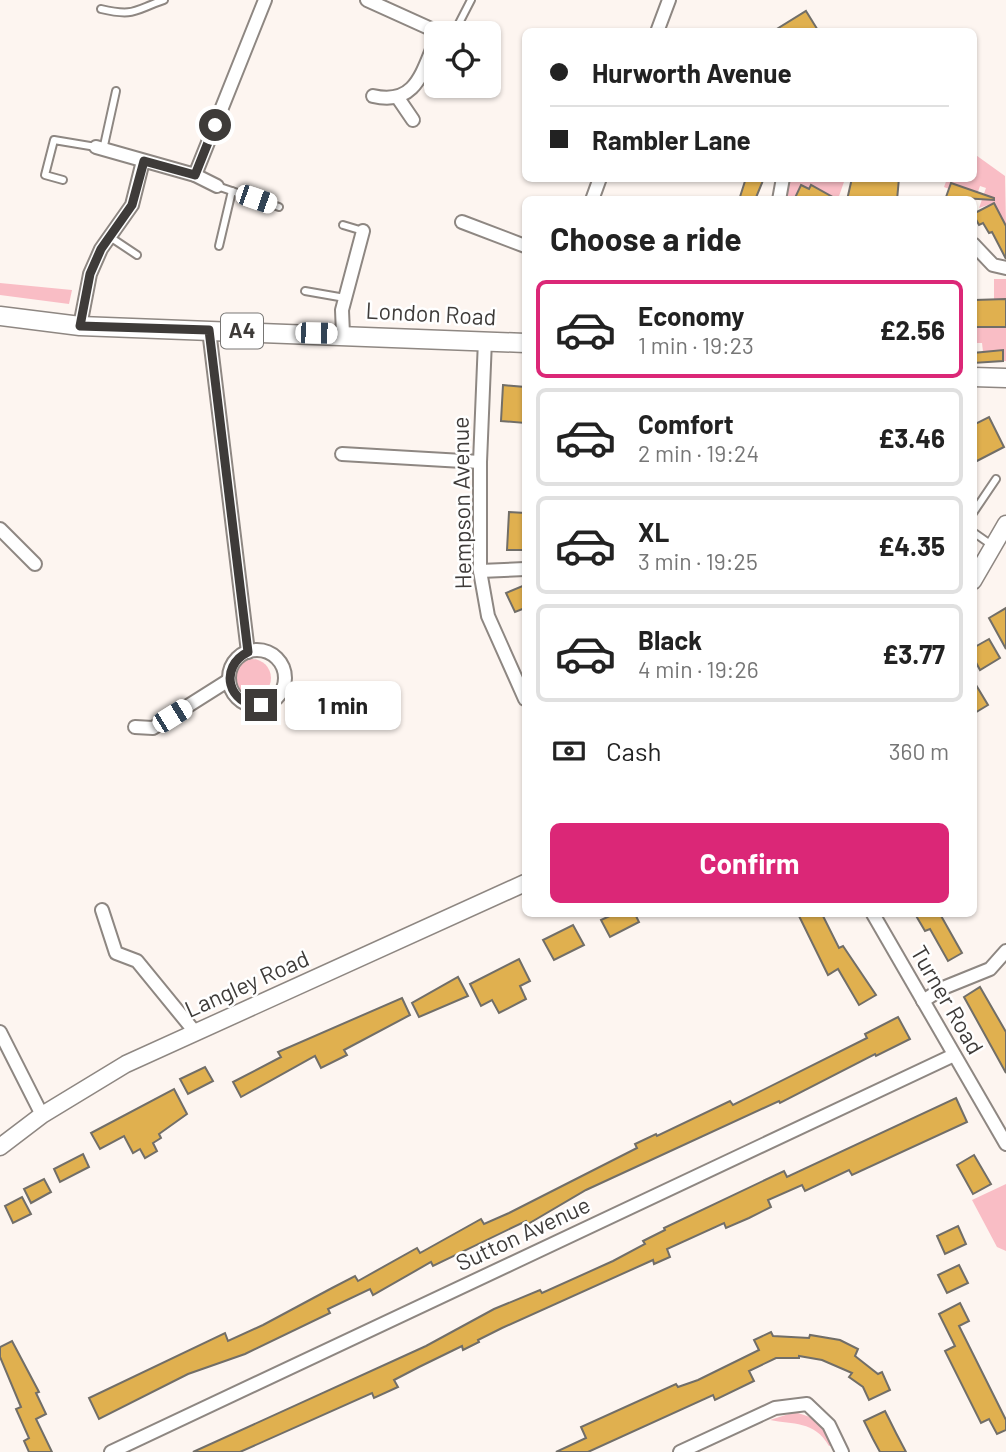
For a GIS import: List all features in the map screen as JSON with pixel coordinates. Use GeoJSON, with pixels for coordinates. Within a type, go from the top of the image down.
{"type":"FeatureCollection","features":[{"type":"Feature","properties":{"kind":"main road","name":"London Road"},"geometry":{"type":"LineString","coordinates":[[0,316],[80,326],[522,343]]}},
{"type":"Feature","properties":{"kind":"main road"},"geometry":{"type":"LineString","coordinates":[[977,377],[1006,378]]}},
{"type":"Feature","properties":{"kind":"street"},"geometry":{"type":"LineString","coordinates":[[195,175],[265,0]]}},
{"type":"Feature","properties":{"kind":"street"},"geometry":{"type":"LineString","coordinates":[[367,0],[399,6],[424,23]]}},
{"type":"Feature","properties":{"kind":"street"},"geometry":{"type":"LineString","coordinates":[[658,28],[669,0]]}},
{"type":"Feature","properties":{"kind":"street"},"geometry":{"type":"LineString","coordinates":[[373,96],[398,98],[407,94],[424,66]]}},
{"type":"Feature","properties":{"kind":"street"},"geometry":{"type":"LineString","coordinates":[[398,98],[413,120]]}},
{"type":"Feature","properties":{"kind":"street"},"geometry":{"type":"LineString","coordinates":[[99,149],[195,175],[217,186]]}},
{"type":"Feature","properties":{"kind":"street"},"geometry":{"type":"LineString","coordinates":[[80,326],[90,274],[109,236],[132,205],[144,161]]}},
{"type":"Feature","properties":{"kind":"street"},"geometry":{"type":"LineString","coordinates":[[461,222],[522,245]]}},
{"type":"Feature","properties":{"kind":"street"},"geometry":{"type":"LineString","coordinates":[[343,334],[342,310],[363,231]]}},
{"type":"Feature","properties":{"kind":"street"},"geometry":{"type":"LineString","coordinates":[[977,248],[993,265],[1006,268]]}},
{"type":"Feature","properties":{"kind":"street"},"geometry":{"type":"LineString","coordinates":[[209,330],[248,652]]}},
{"type":"Feature","properties":{"kind":"street","name":"Hempson Avenue"},"geometry":{"type":"LineString","coordinates":[[485,340],[480,461],[480,571],[488,616],[522,692]]}},
{"type":"Feature","properties":{"kind":"street"},"geometry":{"type":"LineString","coordinates":[[341,454],[480,461]]}},
{"type":"Feature","properties":{"kind":"street"},"geometry":{"type":"LineString","coordinates":[[977,575],[1006,524]]}},
{"type":"Feature","properties":{"kind":"street"},"geometry":{"type":"LineString","coordinates":[[0,529],[34,564]]}},
{"type":"Feature","properties":{"kind":"street"},"geometry":{"type":"LineString","coordinates":[[480,571],[522,569]]}},
{"type":"Feature","properties":{"kind":"street"},"geometry":{"type":"LineString","coordinates":[[135,727],[153,729],[229,680],[236,660],[248,652],[266,652],[280,663],[284,671],[282,689],[270,703],[252,706],[236,697],[229,680]]}},
{"type":"Feature","properties":{"kind":"street","name":"Langley Road"},"geometry":{"type":"LineString","coordinates":[[0,1147],[42,1115],[126,1064],[522,884]]}},
{"type":"Feature","properties":{"kind":"street"},"geometry":{"type":"LineString","coordinates":[[102,910],[116,953],[137,961],[195,1032]]}},
{"type":"Feature","properties":{"kind":"street","name":"Turner Road"},"geometry":{"type":"LineString","coordinates":[[875,917],[1006,1144]]}},
{"type":"Feature","properties":{"kind":"street"},"geometry":{"type":"LineString","coordinates":[[923,1000],[943,988],[990,969],[1006,951]]}},
{"type":"Feature","properties":{"kind":"street"},"geometry":{"type":"LineString","coordinates":[[0,1032],[42,1115]]}},
{"type":"Feature","properties":{"kind":"street","name":"Sutton Avenue"},"geometry":{"type":"LineString","coordinates":[[111,1452],[954,1055]]}},
{"type":"Feature","properties":{"kind":"street"},"geometry":{"type":"LineString","coordinates":[[680,1452],[775,1408],[807,1404],[829,1425],[842,1452]]}},
{"type":"Feature","properties":{"kind":"lane"},"geometry":{"type":"LineString","coordinates":[[101,9],[125,15],[164,0]]}},
{"type":"Feature","properties":{"kind":"lane"},"geometry":{"type":"LineString","coordinates":[[460,21],[471,0]]}},
{"type":"Feature","properties":{"kind":"lane"},"geometry":{"type":"LineString","coordinates":[[64,180],[45,175],[54,140],[99,149],[116,90]]}},
{"type":"Feature","properties":{"kind":"lane"},"geometry":{"type":"LineString","coordinates":[[217,186],[279,207]]}},
{"type":"Feature","properties":{"kind":"lane"},"geometry":{"type":"LineString","coordinates":[[219,246],[232,191]]}},
{"type":"Feature","properties":{"kind":"lane"},"geometry":{"type":"LineString","coordinates":[[343,225],[363,231]]}},
{"type":"Feature","properties":{"kind":"lane"},"geometry":{"type":"LineString","coordinates":[[109,236],[137,255]]}},
{"type":"Feature","properties":{"kind":"lane"},"geometry":{"type":"LineString","coordinates":[[306,292],[345,298]]}},
{"type":"Feature","properties":{"kind":"lane"},"geometry":{"type":"LineString","coordinates":[[977,507],[996,479]]}},
{"type":"Feature","properties":{"kind":"lane"},"geometry":{"type":"LineString","coordinates":[[977,535],[994,547]]}},
{"type":"Feature","properties":{"kind":"shaded area"},"geometry":{"type":"Polygon","coordinates":[[[977,156],[1005,176],[1006,227],[994,203],[979,208],[986,188],[980,186],[976,196],[972,196],[974,191],[951,183],[949,189],[944,187],[946,182],[977,182],[977,156]]]}},
{"type":"Feature","properties":{"kind":"shaded area"},"geometry":{"type":"Polygon","coordinates":[[[786,182],[844,182],[839,196],[832,196],[811,185],[809,189],[801,186],[796,196],[784,196],[786,182]]]}},
{"type":"Feature","properties":{"kind":"shaded area"},"geometry":{"type":"Polygon","coordinates":[[[994,279],[1006,279],[1006,361],[1003,361],[1002,350],[983,352],[982,343],[977,343],[977,300],[999,299],[994,299],[994,279]]]}},
{"type":"Feature","properties":{"kind":"shaded area"},"geometry":{"type":"Polygon","coordinates":[[[0,283],[72,290],[69,304],[0,295],[0,283]]]}},
{"type":"Feature","properties":{"kind":"shaded area"},"geometry":{"type":"Polygon","coordinates":[[[252,659],[265,665],[271,678],[265,691],[252,697],[239,691],[233,678],[239,665],[252,659]]]}},
{"type":"Feature","properties":{"kind":"shaded area"},"geometry":{"type":"Polygon","coordinates":[[[1006,1184],[1006,1251],[997,1247],[972,1200],[1006,1184]]]}},
{"type":"Feature","properties":{"kind":"shaded area"},"geometry":{"type":"Polygon","coordinates":[[[795,1412],[819,1420],[833,1445],[829,1446],[810,1428],[770,1420],[795,1412]]]}},
{"type":"Feature","properties":{"kind":"building"},"geometry":{"type":"Polygon","coordinates":[[[806,11],[817,28],[778,28],[806,11]]]}},
{"type":"Feature","properties":{"kind":"building"},"geometry":{"type":"Polygon","coordinates":[[[745,182],[762,182],[757,196],[740,196],[745,182]]]}},
{"type":"Feature","properties":{"kind":"building"},"geometry":{"type":"Polygon","coordinates":[[[851,182],[899,182],[897,196],[848,196],[851,182]]]}},
{"type":"Feature","properties":{"kind":"building"},"geometry":{"type":"Polygon","coordinates":[[[951,183],[994,200],[977,199],[977,196],[946,196],[951,183]]]}},
{"type":"Feature","properties":{"kind":"building"},"geometry":{"type":"Polygon","coordinates":[[[801,185],[809,189],[811,185],[831,196],[796,196],[801,185]]]}},
{"type":"Feature","properties":{"kind":"building"},"geometry":{"type":"Polygon","coordinates":[[[994,203],[1006,226],[1006,259],[992,232],[989,233],[983,223],[979,225],[977,212],[994,203]]]}},
{"type":"Feature","properties":{"kind":"building"},"geometry":{"type":"Polygon","coordinates":[[[1006,299],[1006,327],[977,327],[977,300],[1006,299]]]}},
{"type":"Feature","properties":{"kind":"building"},"geometry":{"type":"Polygon","coordinates":[[[1003,350],[1003,361],[977,363],[977,353],[1003,350]]]}},
{"type":"Feature","properties":{"kind":"building"},"geometry":{"type":"Polygon","coordinates":[[[503,385],[522,387],[522,423],[501,421],[503,385]]]}},
{"type":"Feature","properties":{"kind":"building"},"geometry":{"type":"Polygon","coordinates":[[[989,417],[1004,447],[977,461],[977,423],[989,417]]]}},
{"type":"Feature","properties":{"kind":"building"},"geometry":{"type":"Polygon","coordinates":[[[509,512],[522,513],[522,550],[507,550],[509,512]]]}},
{"type":"Feature","properties":{"kind":"building"},"geometry":{"type":"Polygon","coordinates":[[[522,586],[522,609],[515,612],[506,593],[522,586]]]}},
{"type":"Feature","properties":{"kind":"building"},"geometry":{"type":"Polygon","coordinates":[[[1006,608],[1006,649],[989,618],[1006,608]]]}},
{"type":"Feature","properties":{"kind":"building"},"geometry":{"type":"Polygon","coordinates":[[[989,639],[1000,658],[980,670],[977,664],[977,646],[989,639]]]}},
{"type":"Feature","properties":{"kind":"building"},"geometry":{"type":"Polygon","coordinates":[[[977,687],[988,705],[977,712],[977,687]]]}},
{"type":"Feature","properties":{"kind":"building"},"geometry":{"type":"Polygon","coordinates":[[[608,917],[636,917],[639,922],[610,937],[601,920],[608,917]]]}},
{"type":"Feature","properties":{"kind":"building"},"geometry":{"type":"Polygon","coordinates":[[[799,917],[824,917],[839,948],[843,946],[876,995],[859,1005],[838,969],[828,975],[799,917]]]}},
{"type":"Feature","properties":{"kind":"building"},"geometry":{"type":"Polygon","coordinates":[[[917,917],[942,917],[962,953],[948,961],[930,929],[925,931],[917,917]]]}},
{"type":"Feature","properties":{"kind":"building"},"geometry":{"type":"Polygon","coordinates":[[[573,925],[584,945],[554,960],[543,940],[573,925]]]}},
{"type":"Feature","properties":{"kind":"building"},"geometry":{"type":"Polygon","coordinates":[[[519,959],[530,981],[520,986],[526,999],[499,1013],[492,1000],[481,1006],[470,984],[519,959]]]}},
{"type":"Feature","properties":{"kind":"building"},"geometry":{"type":"Polygon","coordinates":[[[458,977],[468,996],[419,1017],[412,1003],[458,977]]]}},
{"type":"Feature","properties":{"kind":"building"},"geometry":{"type":"Polygon","coordinates":[[[980,987],[1006,1032],[1006,1073],[964,997],[980,987]]]}},
{"type":"Feature","properties":{"kind":"building"},"geometry":{"type":"Polygon","coordinates":[[[402,998],[410,1015],[344,1050],[347,1055],[321,1068],[315,1056],[241,1097],[233,1082],[281,1057],[278,1052],[402,998]]]}},
{"type":"Feature","properties":{"kind":"building"},"geometry":{"type":"Polygon","coordinates":[[[898,1017],[910,1039],[780,1103],[779,1101],[586,1190],[528,1224],[526,1221],[433,1266],[431,1262],[373,1295],[370,1289],[328,1309],[330,1313],[245,1354],[188,1374],[99,1419],[89,1398],[225,1333],[228,1341],[355,1276],[358,1281],[417,1248],[420,1253],[481,1219],[484,1224],[509,1213],[637,1148],[635,1144],[730,1101],[733,1105],[867,1038],[865,1034],[898,1017]]]}},
{"type":"Feature","properties":{"kind":"building"},"geometry":{"type":"Polygon","coordinates":[[[205,1067],[213,1081],[188,1094],[180,1079],[205,1067]]]}},
{"type":"Feature","properties":{"kind":"building"},"geometry":{"type":"Polygon","coordinates":[[[174,1089],[187,1114],[159,1134],[161,1138],[153,1143],[157,1151],[145,1158],[140,1149],[133,1153],[124,1136],[100,1149],[91,1133],[174,1089]]]}},
{"type":"Feature","properties":{"kind":"building"},"geometry":{"type":"Polygon","coordinates":[[[956,1098],[967,1122],[852,1175],[849,1170],[805,1191],[802,1185],[768,1200],[771,1207],[749,1218],[726,1228],[724,1223],[667,1249],[670,1257],[654,1264],[653,1260],[502,1328],[463,1350],[462,1346],[419,1367],[394,1380],[398,1387],[374,1398],[372,1393],[240,1452],[193,1452],[426,1346],[494,1309],[540,1290],[542,1293],[613,1261],[645,1244],[643,1241],[665,1230],[664,1228],[784,1171],[787,1177],[956,1098]]]}},
{"type":"Feature","properties":{"kind":"building"},"geometry":{"type":"Polygon","coordinates":[[[83,1154],[89,1167],[60,1182],[54,1169],[83,1154]]]}},
{"type":"Feature","properties":{"kind":"building"},"geometry":{"type":"Polygon","coordinates":[[[974,1155],[991,1184],[973,1194],[957,1165],[974,1155]]]}},
{"type":"Feature","properties":{"kind":"building"},"geometry":{"type":"Polygon","coordinates":[[[44,1179],[51,1192],[31,1203],[24,1189],[44,1179]]]}},
{"type":"Feature","properties":{"kind":"building"},"geometry":{"type":"Polygon","coordinates":[[[22,1197],[31,1214],[13,1223],[5,1206],[22,1197]]]}},
{"type":"Feature","properties":{"kind":"building"},"geometry":{"type":"Polygon","coordinates":[[[958,1226],[966,1244],[945,1254],[937,1236],[958,1226]]]}},
{"type":"Feature","properties":{"kind":"building"},"geometry":{"type":"Polygon","coordinates":[[[959,1265],[968,1283],[947,1293],[938,1275],[959,1265]]]}},
{"type":"Feature","properties":{"kind":"building"},"geometry":{"type":"Polygon","coordinates":[[[960,1303],[969,1321],[959,1326],[1006,1420],[1006,1430],[997,1434],[989,1419],[981,1423],[945,1351],[955,1346],[939,1314],[960,1303]]]}},
{"type":"Feature","properties":{"kind":"building"},"geometry":{"type":"Polygon","coordinates":[[[771,1332],[773,1336],[809,1338],[810,1335],[840,1340],[858,1349],[855,1356],[878,1374],[882,1372],[890,1390],[869,1400],[863,1387],[849,1377],[852,1373],[822,1360],[799,1356],[776,1358],[749,1371],[754,1381],[715,1400],[713,1395],[588,1452],[556,1452],[586,1438],[581,1427],[676,1384],[678,1387],[698,1380],[759,1350],[754,1340],[771,1332]]]}},
{"type":"Feature","properties":{"kind":"building"},"geometry":{"type":"Polygon","coordinates":[[[12,1341],[39,1392],[36,1393],[46,1414],[36,1419],[52,1452],[29,1452],[24,1441],[29,1438],[16,1409],[21,1407],[0,1357],[0,1347],[12,1341]]]}},
{"type":"Feature","properties":{"kind":"building"},"geometry":{"type":"Polygon","coordinates":[[[885,1411],[906,1452],[880,1452],[873,1439],[864,1421],[885,1411]]]}},
{"type":"Feature","properties":{"kind":"route"},"geometry":{"type":"LineString","coordinates":[[215,125],[195,175],[144,161],[132,205],[101,249],[90,274],[80,326],[209,330],[248,652],[236,660],[229,680],[236,697],[252,706],[261,705]]}}]}
